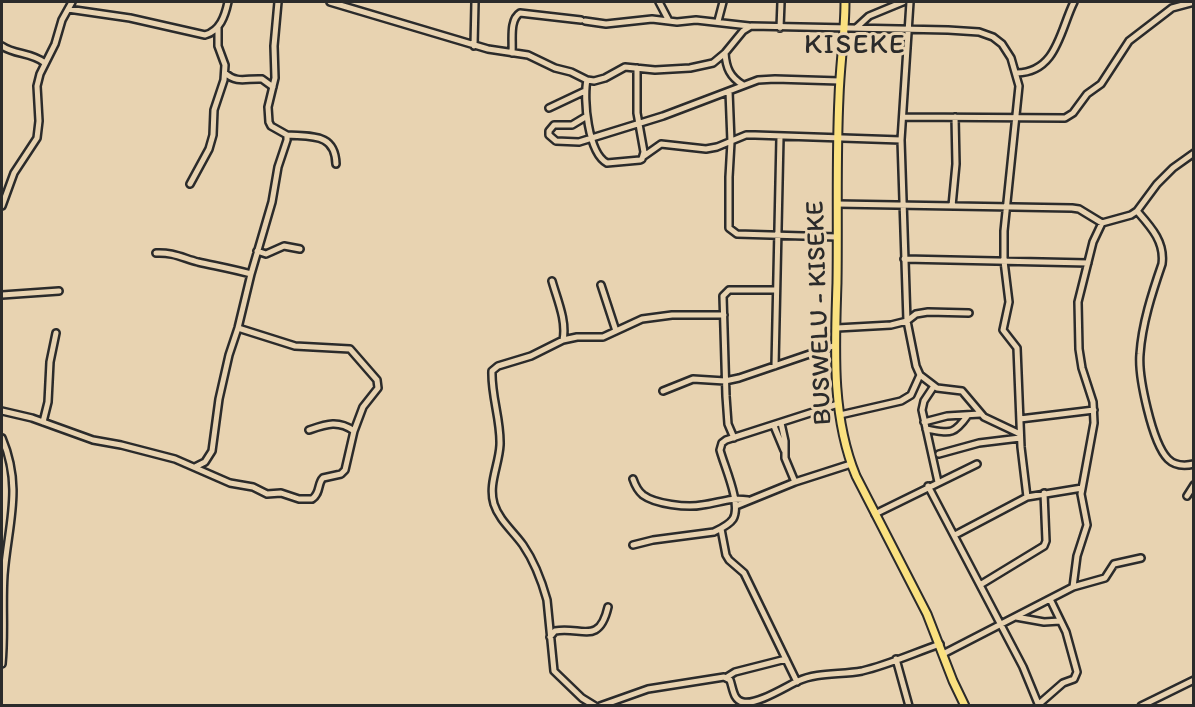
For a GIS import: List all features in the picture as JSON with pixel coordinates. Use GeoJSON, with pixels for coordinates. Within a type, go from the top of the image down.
{"type":"FeatureCollection","features":[{"type":"Feature","properties":{"kind":"main road","name":"BUSWELU - KISEKE"},"geometry":{"type":"LineString","coordinates":[[845,2],[838,136],[836,345],[838,404],[851,464],[927,614],[952,681],[965,705]]}},
{"type":"Feature","properties":{"kind":"street"},"geometry":{"type":"LineString","coordinates":[[2,206],[14,173],[34,143],[39,131],[37,86],[55,44],[62,20],[72,2]]}},
{"type":"Feature","properties":{"kind":"street"},"geometry":{"type":"LineString","coordinates":[[68,9],[130,18],[205,35],[212,33],[218,27],[224,17],[228,2]]}},
{"type":"Feature","properties":{"kind":"street"},"geometry":{"type":"LineString","coordinates":[[278,2],[274,46],[276,70],[268,107],[269,122],[271,126],[287,135],[316,138],[330,143],[334,147],[336,164]]}},
{"type":"Feature","properties":{"kind":"street"},"geometry":{"type":"LineString","coordinates":[[330,2],[474,46],[528,55],[555,68],[594,81],[625,68],[655,70],[699,67],[712,63],[725,53],[743,31],[751,26]]}},
{"type":"Feature","properties":{"kind":"street"},"geometry":{"type":"LineString","coordinates":[[474,46],[475,2]]}},
{"type":"Feature","properties":{"kind":"street"},"geometry":{"type":"LineString","coordinates":[[659,2],[669,21]]}},
{"type":"Feature","properties":{"kind":"street"},"geometry":{"type":"LineString","coordinates":[[718,21],[723,2]]}},
{"type":"Feature","properties":{"kind":"street"},"geometry":{"type":"LineString","coordinates":[[780,28],[781,2]]}},
{"type":"Feature","properties":{"kind":"street"},"geometry":{"type":"LineString","coordinates":[[855,28],[869,16],[903,2]]}},
{"type":"Feature","properties":{"kind":"street"},"geometry":{"type":"LineString","coordinates":[[910,2],[901,140],[902,205],[907,321],[916,366],[920,375],[934,386],[941,390],[962,391],[980,414],[989,421],[1020,436]]}},
{"type":"Feature","properties":{"kind":"street"},"geometry":{"type":"LineString","coordinates":[[1017,73],[1029,72],[1054,52],[1062,27],[1074,2]]}},
{"type":"Feature","properties":{"kind":"street"},"geometry":{"type":"LineString","coordinates":[[903,117],[1016,117],[1057,120],[1069,117],[1087,94],[1101,84],[1128,40],[1172,8],[1194,2]]}},
{"type":"Feature","properties":{"kind":"street"},"geometry":{"type":"LineString","coordinates":[[512,53],[513,20],[516,14],[520,13],[606,24],[645,20],[718,21],[780,28],[979,32],[993,37],[1002,44],[1017,73],[1019,92],[1007,207],[1004,261],[1009,302],[1003,330],[1017,348],[1020,436],[1027,497]]}},
{"type":"Feature","properties":{"kind":"street"},"geometry":{"type":"LineString","coordinates":[[190,184],[209,149],[213,135],[213,110],[223,86],[225,73],[218,46],[218,27]]}},
{"type":"Feature","properties":{"kind":"street"},"geometry":{"type":"LineString","coordinates":[[2,46],[9,50],[31,54],[45,63]]}},
{"type":"Feature","properties":{"kind":"street"},"geometry":{"type":"LineString","coordinates":[[725,53],[728,70],[736,81],[743,85]]}},
{"type":"Feature","properties":{"kind":"street"},"geometry":{"type":"LineString","coordinates":[[637,69],[637,100],[644,156]]}},
{"type":"Feature","properties":{"kind":"street"},"geometry":{"type":"LineString","coordinates":[[225,73],[241,81],[262,79],[273,87]]}},
{"type":"Feature","properties":{"kind":"street"},"geometry":{"type":"LineString","coordinates":[[587,116],[572,125],[554,126],[549,131],[549,135],[556,141],[568,143],[592,138],[639,124],[743,85],[766,79],[840,81]]}},
{"type":"Feature","properties":{"kind":"street"},"geometry":{"type":"LineString","coordinates":[[587,80],[585,91],[587,116],[592,138],[598,155],[607,163],[640,160],[661,144],[706,149],[746,135],[838,136],[901,140]]}},
{"type":"Feature","properties":{"kind":"street"},"geometry":{"type":"LineString","coordinates":[[549,108],[585,91]]}},
{"type":"Feature","properties":{"kind":"street"},"geometry":{"type":"LineString","coordinates":[[729,91],[731,142],[729,228],[737,234],[837,237]]}},
{"type":"Feature","properties":{"kind":"street"},"geometry":{"type":"LineString","coordinates":[[952,206],[956,164],[955,117]]}},
{"type":"Feature","properties":{"kind":"street"},"geometry":{"type":"LineString","coordinates":[[195,467],[205,462],[212,451],[219,399],[229,355],[272,202],[287,135]]}},
{"type":"Feature","properties":{"kind":"street"},"geometry":{"type":"LineString","coordinates":[[775,366],[780,137]]}},
{"type":"Feature","properties":{"kind":"street"},"geometry":{"type":"LineString","coordinates":[[837,204],[1072,208],[1079,209],[1102,223],[1131,215],[1137,211],[1157,184],[1173,168],[1194,153]]}},
{"type":"Feature","properties":{"kind":"street"},"geometry":{"type":"LineString","coordinates":[[1137,211],[1151,227],[1163,252],[1162,264],[1141,339],[1139,371],[1143,390],[1163,453],[1173,463],[1184,466],[1194,464]]}},
{"type":"Feature","properties":{"kind":"street"},"geometry":{"type":"LineString","coordinates":[[1073,586],[1077,556],[1087,525],[1081,500],[1092,439],[1094,410],[1079,349],[1078,302],[1093,242],[1102,223]]}},
{"type":"Feature","properties":{"kind":"street"},"geometry":{"type":"LineString","coordinates":[[257,251],[268,254],[286,246],[300,249]]}},
{"type":"Feature","properties":{"kind":"street"},"geometry":{"type":"LineString","coordinates":[[156,253],[172,253],[194,261],[225,266],[251,274]]}},
{"type":"Feature","properties":{"kind":"street"},"geometry":{"type":"LineString","coordinates":[[904,259],[1088,263]]}},
{"type":"Feature","properties":{"kind":"street"},"geometry":{"type":"LineString","coordinates":[[552,281],[563,321],[562,340]]}},
{"type":"Feature","properties":{"kind":"street"},"geometry":{"type":"LineString","coordinates":[[601,285],[616,331]]}},
{"type":"Feature","properties":{"kind":"street"},"geometry":{"type":"LineString","coordinates":[[734,438],[728,424],[723,296],[729,290],[776,290]]}},
{"type":"Feature","properties":{"kind":"street"},"geometry":{"type":"LineString","coordinates":[[2,295],[59,291]]}},
{"type":"Feature","properties":{"kind":"street"},"geometry":{"type":"LineString","coordinates":[[837,328],[883,326],[907,321],[916,314],[927,312],[969,313]]}},
{"type":"Feature","properties":{"kind":"street"},"geometry":{"type":"LineString","coordinates":[[591,705],[562,681],[554,671],[547,600],[540,580],[522,544],[505,524],[494,505],[492,483],[500,438],[491,374],[498,366],[531,356],[562,340],[603,337],[630,323],[656,316],[724,315]]}},
{"type":"Feature","properties":{"kind":"street"},"geometry":{"type":"LineString","coordinates":[[2,411],[43,422],[93,440],[166,456],[225,482],[253,487],[267,494],[282,493],[299,499],[312,499],[318,493],[323,478],[340,474],[345,470],[354,431],[363,407],[378,385],[351,350],[295,346],[238,328]]}},
{"type":"Feature","properties":{"kind":"street"},"geometry":{"type":"LineString","coordinates":[[43,422],[48,402],[50,362],[56,333]]}},
{"type":"Feature","properties":{"kind":"street"},"geometry":{"type":"LineString","coordinates":[[663,391],[693,379],[725,381],[836,345]]}},
{"type":"Feature","properties":{"kind":"street"},"geometry":{"type":"LineString","coordinates":[[840,415],[901,401],[911,395],[920,375]]}},
{"type":"Feature","properties":{"kind":"street"},"geometry":{"type":"LineString","coordinates":[[934,386],[922,405],[938,482]]}},
{"type":"Feature","properties":{"kind":"street"},"geometry":{"type":"LineString","coordinates":[[633,545],[721,529],[731,522],[736,506],[720,450],[722,443],[838,404]]}},
{"type":"Feature","properties":{"kind":"street"},"geometry":{"type":"LineString","coordinates":[[1020,419],[1094,410]]}},
{"type":"Feature","properties":{"kind":"street"},"geometry":{"type":"LineString","coordinates":[[924,422],[946,416],[980,414]]}},
{"type":"Feature","properties":{"kind":"street"},"geometry":{"type":"LineString","coordinates":[[926,429],[954,432],[968,415]]}},
{"type":"Feature","properties":{"kind":"street"},"geometry":{"type":"LineString","coordinates":[[309,430],[333,423],[344,425],[354,431]]}},
{"type":"Feature","properties":{"kind":"street"},"geometry":{"type":"LineString","coordinates":[[781,423],[785,441],[784,450]]}},
{"type":"Feature","properties":{"kind":"street"},"geometry":{"type":"LineString","coordinates":[[774,426],[795,482]]}},
{"type":"Feature","properties":{"kind":"street"},"geometry":{"type":"LineString","coordinates":[[939,454],[979,443],[1020,436]]}},
{"type":"Feature","properties":{"kind":"street"},"geometry":{"type":"LineString","coordinates":[[2,438],[12,466],[13,479],[4,574],[2,664]]}},
{"type":"Feature","properties":{"kind":"street"},"geometry":{"type":"LineString","coordinates":[[736,506],[795,482],[851,464]]}},
{"type":"Feature","properties":{"kind":"street"},"geometry":{"type":"LineString","coordinates":[[875,514],[976,464]]}},
{"type":"Feature","properties":{"kind":"street"},"geometry":{"type":"LineString","coordinates":[[633,479],[642,495],[680,506],[702,505],[735,498],[748,500]]}},
{"type":"Feature","properties":{"kind":"street"},"geometry":{"type":"LineString","coordinates":[[1187,496],[1194,485]]}},
{"type":"Feature","properties":{"kind":"street"},"geometry":{"type":"LineString","coordinates":[[928,486],[1023,667],[1039,705],[1059,686],[1074,679],[1077,675],[1070,645],[1050,600]]}},
{"type":"Feature","properties":{"kind":"street"},"geometry":{"type":"LineString","coordinates":[[955,535],[1027,497],[1082,488]]}},
{"type":"Feature","properties":{"kind":"street"},"geometry":{"type":"LineString","coordinates":[[980,585],[1044,546],[1046,541],[1044,493]]}},
{"type":"Feature","properties":{"kind":"street"},"geometry":{"type":"LineString","coordinates":[[721,529],[726,555],[744,573],[797,681]]}},
{"type":"Feature","properties":{"kind":"street"},"geometry":{"type":"LineString","coordinates":[[943,654],[1073,586],[1105,578],[1112,565],[1117,562],[1141,558]]}},
{"type":"Feature","properties":{"kind":"street"},"geometry":{"type":"LineString","coordinates":[[550,639],[552,633],[559,630],[582,633],[596,630],[603,622],[608,607]]}},
{"type":"Feature","properties":{"kind":"street"},"geometry":{"type":"LineString","coordinates":[[1016,616],[1044,622],[1060,621]]}},
{"type":"Feature","properties":{"kind":"street"},"geometry":{"type":"LineString","coordinates":[[726,677],[730,681],[738,703],[746,702],[786,689],[797,681],[863,670],[940,644]]}},
{"type":"Feature","properties":{"kind":"street"},"geometry":{"type":"LineString","coordinates":[[600,705],[648,689],[726,677],[735,672],[786,659]]}},
{"type":"Feature","properties":{"kind":"street"},"geometry":{"type":"LineString","coordinates":[[896,659],[909,705]]}},
{"type":"Feature","properties":{"kind":"street"},"geometry":{"type":"LineString","coordinates":[[1141,705],[1194,680]]}},
{"type":"Feature","properties":{"kind":"district","name":"KISEKE"},"geometry":{"type":"Point","coordinates":[855,46]}}]}
